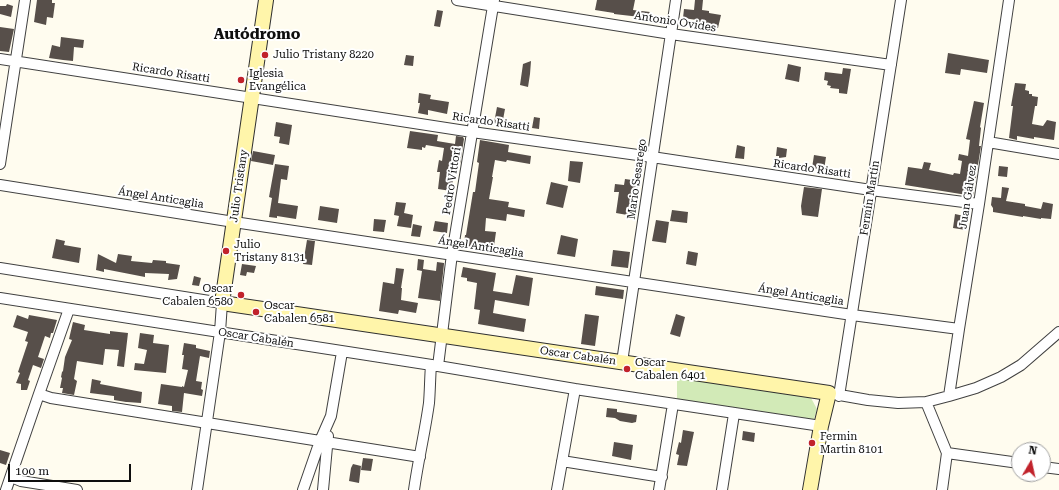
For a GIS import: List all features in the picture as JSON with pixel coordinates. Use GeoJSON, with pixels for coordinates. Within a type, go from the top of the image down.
{"type":"FeatureCollection","features":[{"type":"Feature","properties":{"kind":"main road","name":"Julio Tristany"},"geometry":{"type":"LineString","coordinates":[[222,303],[266,0]]}},
{"type":"Feature","properties":{"kind":"main road","name":"Oscar Cabalén"},"geometry":{"type":"LineString","coordinates":[[222,303],[834,395]]}},
{"type":"Feature","properties":{"kind":"main road","name":"Fermín Martín"},"geometry":{"type":"LineString","coordinates":[[810,490],[821,426],[834,395]]}},
{"type":"Feature","properties":{"kind":"street"},"geometry":{"type":"LineString","coordinates":[[0,164],[25,0]]}},
{"type":"Feature","properties":{"kind":"street","name":"Antonio Ovides"},"geometry":{"type":"LineString","coordinates":[[457,0],[493,3],[671,34],[890,65]]}},
{"type":"Feature","properties":{"kind":"street","name":"Mario Sesarego"},"geometry":{"type":"LineString","coordinates":[[622,362],[676,0]]}},
{"type":"Feature","properties":{"kind":"street","name":"Fermín Martín"},"geometry":{"type":"LineString","coordinates":[[834,395],[852,315],[901,0]]}},
{"type":"Feature","properties":{"kind":"street","name":"Juan Gálvez"},"geometry":{"type":"LineString","coordinates":[[949,396],[1009,0]]}},
{"type":"Feature","properties":{"kind":"street","name":"Pedro Vittori"},"geometry":{"type":"LineString","coordinates":[[414,490],[424,437],[434,366],[442,335],[452,254],[493,3]]}},
{"type":"Feature","properties":{"kind":"street","name":"Ricardo Risatti"},"geometry":{"type":"LineString","coordinates":[[0,59],[472,132],[871,190],[979,204]]}},
{"type":"Feature","properties":{"kind":"street"},"geometry":{"type":"LineString","coordinates":[[988,142],[1059,154]]}},
{"type":"Feature","properties":{"kind":"street","name":"Ángel Anticaglia"},"geometry":{"type":"LineString","coordinates":[[0,185],[234,222],[852,315],[958,329]]}},
{"type":"Feature","properties":{"kind":"street"},"geometry":{"type":"LineString","coordinates":[[0,268],[222,303]]}},
{"type":"Feature","properties":{"kind":"street","name":"Oscar Cabalén"},"geometry":{"type":"LineString","coordinates":[[0,298],[734,414],[821,426]]}},
{"type":"Feature","properties":{"kind":"street","name":"Julio Tristany"},"geometry":{"type":"LineString","coordinates":[[197,490],[220,332],[222,303]]}},
{"type":"Feature","properties":{"kind":"street"},"geometry":{"type":"LineString","coordinates":[[6,490],[69,309]]}},
{"type":"Feature","properties":{"kind":"street","name":"Oscar Cabalén"},"geometry":{"type":"LineString","coordinates":[[834,395],[898,403],[926,402],[949,396],[976,388],[1001,377],[1021,365],[1059,332]]}},
{"type":"Feature","properties":{"kind":"street"},"geometry":{"type":"LineString","coordinates":[[303,490],[324,442],[331,416],[342,352]]}},
{"type":"Feature","properties":{"kind":"street"},"geometry":{"type":"LineString","coordinates":[[557,490],[575,389]]}},
{"type":"Feature","properties":{"kind":"street"},"geometry":{"type":"LineString","coordinates":[[39,394],[51,398],[420,457]]}},
{"type":"Feature","properties":{"kind":"street"},"geometry":{"type":"LineString","coordinates":[[926,402],[947,453],[942,490]]}},
{"type":"Feature","properties":{"kind":"street"},"geometry":{"type":"LineString","coordinates":[[660,490],[673,404]]}},
{"type":"Feature","properties":{"kind":"street"},"geometry":{"type":"LineString","coordinates":[[722,490],[734,414]]}},
{"type":"Feature","properties":{"kind":"street"},"geometry":{"type":"LineString","coordinates":[[323,490],[324,442]]}},
{"type":"Feature","properties":{"kind":"street"},"geometry":{"type":"LineString","coordinates":[[947,453],[1011,462]]}},
{"type":"Feature","properties":{"kind":"street"},"geometry":{"type":"LineString","coordinates":[[562,461],[662,477]]}},
{"type":"Feature","properties":{"kind":"street"},"geometry":{"type":"LineString","coordinates":[[11,477],[21,481],[76,490]]}},
{"type":"Feature","properties":{"kind":"green space"},"geometry":{"type":"Polygon","coordinates":[[[677,377],[811,398],[817,409],[814,419],[809,422],[677,399],[677,377]]]}},
{"type":"Feature","properties":{"kind":"building"},"geometry":{"type":"Polygon","coordinates":[[[37,0],[52,0],[52,3],[55,3],[53,18],[47,17],[46,25],[34,22],[37,0]]]}},
{"type":"Feature","properties":{"kind":"building"},"geometry":{"type":"Polygon","coordinates":[[[597,0],[635,0],[633,10],[650,12],[649,18],[595,10],[597,0]]]}},
{"type":"Feature","properties":{"kind":"building"},"geometry":{"type":"Polygon","coordinates":[[[695,0],[703,0],[702,10],[721,15],[718,28],[696,25],[697,20],[683,18],[684,9],[694,10],[695,0]]]}},
{"type":"Feature","properties":{"kind":"building"},"geometry":{"type":"Polygon","coordinates":[[[7,4],[13,6],[11,17],[0,14],[0,6],[6,6],[7,4]]]}},
{"type":"Feature","properties":{"kind":"building"},"geometry":{"type":"Polygon","coordinates":[[[437,10],[443,11],[440,27],[434,26],[437,10]]]}},
{"type":"Feature","properties":{"kind":"building"},"geometry":{"type":"Polygon","coordinates":[[[0,27],[14,29],[9,52],[0,51],[0,27]]]}},
{"type":"Feature","properties":{"kind":"building"},"geometry":{"type":"Polygon","coordinates":[[[61,37],[84,40],[83,48],[74,47],[73,61],[49,58],[52,45],[60,47],[61,37]]]}},
{"type":"Feature","properties":{"kind":"building"},"geometry":{"type":"Polygon","coordinates":[[[948,53],[989,60],[987,73],[961,69],[960,75],[945,73],[948,53]]]}},
{"type":"Feature","properties":{"kind":"building"},"geometry":{"type":"Polygon","coordinates":[[[406,55],[414,56],[413,66],[404,65],[406,55]]]}},
{"type":"Feature","properties":{"kind":"building"},"geometry":{"type":"Polygon","coordinates":[[[531,61],[528,87],[520,85],[523,64],[531,61]]]}},
{"type":"Feature","properties":{"kind":"building"},"geometry":{"type":"Polygon","coordinates":[[[788,64],[801,67],[799,82],[785,79],[788,64]]]}},
{"type":"Feature","properties":{"kind":"building"},"geometry":{"type":"Polygon","coordinates":[[[843,68],[851,69],[847,94],[839,93],[839,89],[830,88],[831,86],[827,85],[828,81],[824,80],[825,72],[842,74],[843,68]]]}},
{"type":"Feature","properties":{"kind":"building"},"geometry":{"type":"Polygon","coordinates":[[[1015,83],[1026,84],[1025,90],[1029,91],[1029,94],[1032,94],[1032,96],[1038,97],[1032,124],[1043,126],[1047,120],[1056,122],[1054,140],[1017,136],[1017,140],[1009,138],[1013,106],[1011,106],[1015,83]]]}},
{"type":"Feature","properties":{"kind":"building"},"geometry":{"type":"Polygon","coordinates":[[[419,93],[431,95],[430,99],[449,102],[447,114],[428,110],[428,115],[418,113],[420,103],[418,103],[419,93]]]}},
{"type":"Feature","properties":{"kind":"building"},"geometry":{"type":"Polygon","coordinates":[[[974,101],[984,103],[980,127],[979,146],[981,146],[973,196],[905,185],[908,167],[922,169],[924,162],[931,163],[929,170],[953,175],[954,173],[960,174],[962,161],[958,160],[959,154],[968,156],[970,140],[966,139],[974,101]]]}},
{"type":"Feature","properties":{"kind":"building"},"geometry":{"type":"Polygon","coordinates":[[[497,107],[505,109],[502,125],[494,123],[497,107]]]}},
{"type":"Feature","properties":{"kind":"building"},"geometry":{"type":"Polygon","coordinates":[[[534,117],[540,118],[539,129],[532,128],[534,117]]]}},
{"type":"Feature","properties":{"kind":"building"},"geometry":{"type":"Polygon","coordinates":[[[276,122],[292,125],[289,145],[279,143],[280,137],[274,136],[276,122]]]}},
{"type":"Feature","properties":{"kind":"building"},"geometry":{"type":"Polygon","coordinates":[[[410,131],[438,135],[437,141],[455,144],[456,136],[463,137],[464,139],[460,164],[458,164],[457,174],[454,174],[451,191],[438,189],[440,172],[437,172],[439,160],[442,161],[444,148],[426,145],[425,148],[422,147],[422,150],[407,148],[410,131]]]}},
{"type":"Feature","properties":{"kind":"building"},"geometry":{"type":"Polygon","coordinates":[[[480,140],[509,145],[508,152],[531,156],[530,164],[507,160],[506,162],[495,160],[489,199],[509,202],[508,207],[525,210],[524,217],[507,214],[506,221],[486,218],[485,231],[496,232],[493,253],[465,248],[464,245],[473,192],[475,192],[479,163],[477,162],[480,140]]]}},
{"type":"Feature","properties":{"kind":"building"},"geometry":{"type":"Polygon","coordinates":[[[737,145],[745,147],[744,159],[735,158],[737,145]]]}},
{"type":"Feature","properties":{"kind":"building"},"geometry":{"type":"Polygon","coordinates":[[[777,147],[787,149],[786,157],[779,158],[779,156],[776,156],[777,147]]]}},
{"type":"Feature","properties":{"kind":"building"},"geometry":{"type":"Polygon","coordinates":[[[253,151],[275,155],[273,165],[251,161],[253,151]]]}},
{"type":"Feature","properties":{"kind":"building"},"geometry":{"type":"Polygon","coordinates":[[[814,155],[826,157],[824,170],[812,168],[814,155]]]}},
{"type":"Feature","properties":{"kind":"building"},"geometry":{"type":"Polygon","coordinates":[[[570,161],[583,162],[580,183],[568,181],[570,161]]]}},
{"type":"Feature","properties":{"kind":"building"},"geometry":{"type":"Polygon","coordinates":[[[275,164],[289,166],[287,180],[281,179],[278,203],[298,206],[296,219],[277,216],[277,218],[269,217],[272,198],[269,197],[275,164]]]}},
{"type":"Feature","properties":{"kind":"building"},"geometry":{"type":"Polygon","coordinates":[[[999,166],[1008,167],[1007,177],[998,176],[999,166]]]}},
{"type":"Feature","properties":{"kind":"building"},"geometry":{"type":"Polygon","coordinates":[[[625,179],[639,181],[633,216],[616,213],[619,192],[614,192],[615,184],[624,185],[625,179]]]}},
{"type":"Feature","properties":{"kind":"building"},"geometry":{"type":"Polygon","coordinates":[[[551,182],[568,186],[563,208],[546,204],[551,182]]]}},
{"type":"Feature","properties":{"kind":"building"},"geometry":{"type":"Polygon","coordinates":[[[804,187],[822,189],[818,217],[802,215],[801,206],[804,187]]]}},
{"type":"Feature","properties":{"kind":"building"},"geometry":{"type":"Polygon","coordinates":[[[1002,187],[1009,188],[1006,201],[1025,204],[1025,206],[1041,209],[1043,202],[1053,204],[1051,219],[1023,217],[993,212],[991,205],[992,197],[1001,198],[1002,187]]]}},
{"type":"Feature","properties":{"kind":"building"},"geometry":{"type":"Polygon","coordinates":[[[396,202],[406,203],[404,213],[413,215],[411,228],[397,226],[399,216],[394,215],[396,202]]]}},
{"type":"Feature","properties":{"kind":"building"},"geometry":{"type":"Polygon","coordinates":[[[320,206],[339,209],[337,223],[318,220],[320,206]]]}},
{"type":"Feature","properties":{"kind":"building"},"geometry":{"type":"Polygon","coordinates":[[[672,210],[688,212],[687,223],[670,221],[672,210]]]}},
{"type":"Feature","properties":{"kind":"building"},"geometry":{"type":"Polygon","coordinates":[[[955,214],[964,216],[968,219],[966,230],[953,228],[955,214]]]}},
{"type":"Feature","properties":{"kind":"building"},"geometry":{"type":"Polygon","coordinates":[[[374,219],[386,220],[384,232],[373,231],[374,219]]]}},
{"type":"Feature","properties":{"kind":"building"},"geometry":{"type":"Polygon","coordinates":[[[656,220],[669,222],[666,243],[652,241],[656,220]]]}},
{"type":"Feature","properties":{"kind":"building"},"geometry":{"type":"Polygon","coordinates":[[[435,221],[448,223],[447,233],[433,231],[435,221]]]}},
{"type":"Feature","properties":{"kind":"building"},"geometry":{"type":"Polygon","coordinates":[[[413,224],[422,226],[420,237],[411,236],[413,224]]]}},
{"type":"Feature","properties":{"kind":"building"},"geometry":{"type":"Polygon","coordinates":[[[561,235],[578,239],[575,257],[557,254],[561,235]]]}},
{"type":"Feature","properties":{"kind":"building"},"geometry":{"type":"Polygon","coordinates":[[[56,239],[65,241],[64,245],[81,248],[79,263],[52,258],[56,239]]]}},
{"type":"Feature","properties":{"kind":"building"},"geometry":{"type":"Polygon","coordinates":[[[307,240],[315,241],[312,265],[303,264],[307,240]]]}},
{"type":"Feature","properties":{"kind":"building"},"geometry":{"type":"Polygon","coordinates":[[[613,250],[630,252],[628,268],[611,266],[613,250]]]}},
{"type":"Feature","properties":{"kind":"building"},"geometry":{"type":"Polygon","coordinates":[[[688,251],[698,253],[696,266],[686,264],[688,251]]]}},
{"type":"Feature","properties":{"kind":"building"},"geometry":{"type":"Polygon","coordinates":[[[98,254],[116,263],[118,254],[132,256],[131,261],[152,263],[153,260],[166,261],[166,263],[180,265],[177,279],[168,280],[169,274],[145,273],[145,277],[104,269],[104,272],[96,270],[98,254]]]}},
{"type":"Feature","properties":{"kind":"building"},"geometry":{"type":"Polygon","coordinates":[[[418,259],[424,260],[423,269],[436,271],[437,262],[444,263],[440,301],[418,298],[422,271],[417,270],[418,259]]]}},
{"type":"Feature","properties":{"kind":"building"},"geometry":{"type":"Polygon","coordinates":[[[242,264],[256,266],[254,273],[247,272],[246,276],[240,275],[242,264]]]}},
{"type":"Feature","properties":{"kind":"building"},"geometry":{"type":"Polygon","coordinates":[[[463,267],[496,273],[493,291],[512,294],[516,275],[533,278],[529,306],[495,300],[493,313],[526,319],[524,332],[478,324],[480,310],[474,309],[477,283],[467,281],[467,278],[461,277],[463,267]]]}},
{"type":"Feature","properties":{"kind":"building"},"geometry":{"type":"Polygon","coordinates":[[[396,268],[404,269],[401,300],[418,303],[416,313],[399,310],[398,314],[379,311],[383,282],[394,284],[396,268]]]}},
{"type":"Feature","properties":{"kind":"building"},"geometry":{"type":"Polygon","coordinates":[[[194,276],[201,278],[199,286],[192,285],[194,276]]]}},
{"type":"Feature","properties":{"kind":"building"},"geometry":{"type":"Polygon","coordinates":[[[596,286],[624,290],[623,299],[595,295],[596,286]]]}},
{"type":"Feature","properties":{"kind":"building"},"geometry":{"type":"Polygon","coordinates":[[[585,314],[599,316],[595,346],[581,344],[585,314]]]}},
{"type":"Feature","properties":{"kind":"building"},"geometry":{"type":"Polygon","coordinates":[[[676,314],[685,317],[680,337],[670,334],[676,314]]]}},
{"type":"Feature","properties":{"kind":"building"},"geometry":{"type":"Polygon","coordinates":[[[17,315],[28,319],[29,315],[57,320],[50,338],[45,336],[38,357],[44,359],[41,368],[33,365],[28,380],[30,381],[27,390],[21,390],[21,384],[16,383],[28,342],[25,341],[28,332],[13,327],[17,315]]]}},
{"type":"Feature","properties":{"kind":"building"},"geometry":{"type":"Polygon","coordinates":[[[73,322],[85,325],[84,330],[110,334],[110,331],[128,333],[124,367],[117,366],[119,350],[105,349],[103,365],[77,361],[74,379],[77,381],[74,395],[62,393],[63,388],[60,388],[65,357],[72,340],[69,339],[73,322]]]}},
{"type":"Feature","properties":{"kind":"building"},"geometry":{"type":"Polygon","coordinates":[[[140,333],[154,335],[153,343],[169,345],[166,373],[134,370],[135,363],[144,364],[147,350],[138,348],[140,333]]]}},
{"type":"Feature","properties":{"kind":"building"},"geometry":{"type":"Polygon","coordinates":[[[184,343],[196,345],[196,348],[210,351],[209,358],[200,356],[196,381],[202,382],[202,396],[184,393],[182,412],[172,411],[172,406],[158,404],[161,384],[184,387],[188,370],[182,369],[184,343]]]}},
{"type":"Feature","properties":{"kind":"building"},"geometry":{"type":"Polygon","coordinates":[[[92,379],[101,381],[100,384],[142,392],[141,403],[114,400],[114,396],[90,393],[92,379]]]}},
{"type":"Feature","properties":{"kind":"building"},"geometry":{"type":"Polygon","coordinates":[[[607,408],[617,409],[617,412],[637,415],[636,422],[632,423],[620,421],[615,418],[606,417],[607,408]]]}},
{"type":"Feature","properties":{"kind":"building"},"geometry":{"type":"Polygon","coordinates":[[[683,430],[694,432],[687,466],[677,465],[679,455],[676,454],[679,442],[681,443],[683,430]]]}},
{"type":"Feature","properties":{"kind":"building"},"geometry":{"type":"Polygon","coordinates":[[[743,431],[755,433],[754,442],[742,440],[743,431]]]}},
{"type":"Feature","properties":{"kind":"building"},"geometry":{"type":"Polygon","coordinates":[[[614,442],[633,445],[631,460],[612,456],[614,442]]]}},
{"type":"Feature","properties":{"kind":"building"},"geometry":{"type":"Polygon","coordinates":[[[0,450],[10,453],[6,465],[0,463],[0,450]]]}},
{"type":"Feature","properties":{"kind":"building"},"geometry":{"type":"Polygon","coordinates":[[[363,458],[373,459],[371,471],[361,470],[363,458]]]}},
{"type":"Feature","properties":{"kind":"building"},"geometry":{"type":"Polygon","coordinates":[[[353,464],[361,466],[359,483],[349,481],[353,464]]]}},
{"type":"Feature","properties":{"kind":"place","name":"Julio Tristany 8220"},"geometry":{"type":"Point","coordinates":[265,55]}},
{"type":"Feature","properties":{"kind":"place","name":"Iglesia Evangélica"},"geometry":{"type":"Point","coordinates":[241,80]}},
{"type":"Feature","properties":{"kind":"place","name":"Julio Tristany 8131"},"geometry":{"type":"Point","coordinates":[226,251]}},
{"type":"Feature","properties":{"kind":"place","name":"Oscar Cabalen 6580"},"geometry":{"type":"Point","coordinates":[241,295]}},
{"type":"Feature","properties":{"kind":"place","name":"Oscar Cabalen 6581"},"geometry":{"type":"Point","coordinates":[256,312]}},
{"type":"Feature","properties":{"kind":"place","name":"Oscar Cabalen 6401"},"geometry":{"type":"Point","coordinates":[627,369]}},
{"type":"Feature","properties":{"kind":"place","name":"Fermin Martin 8101"},"geometry":{"type":"Point","coordinates":[812,443]}},
{"type":"Feature","properties":{"kind":"district","name":"Autódromo"},"geometry":{"type":"Point","coordinates":[257,35]}}]}
